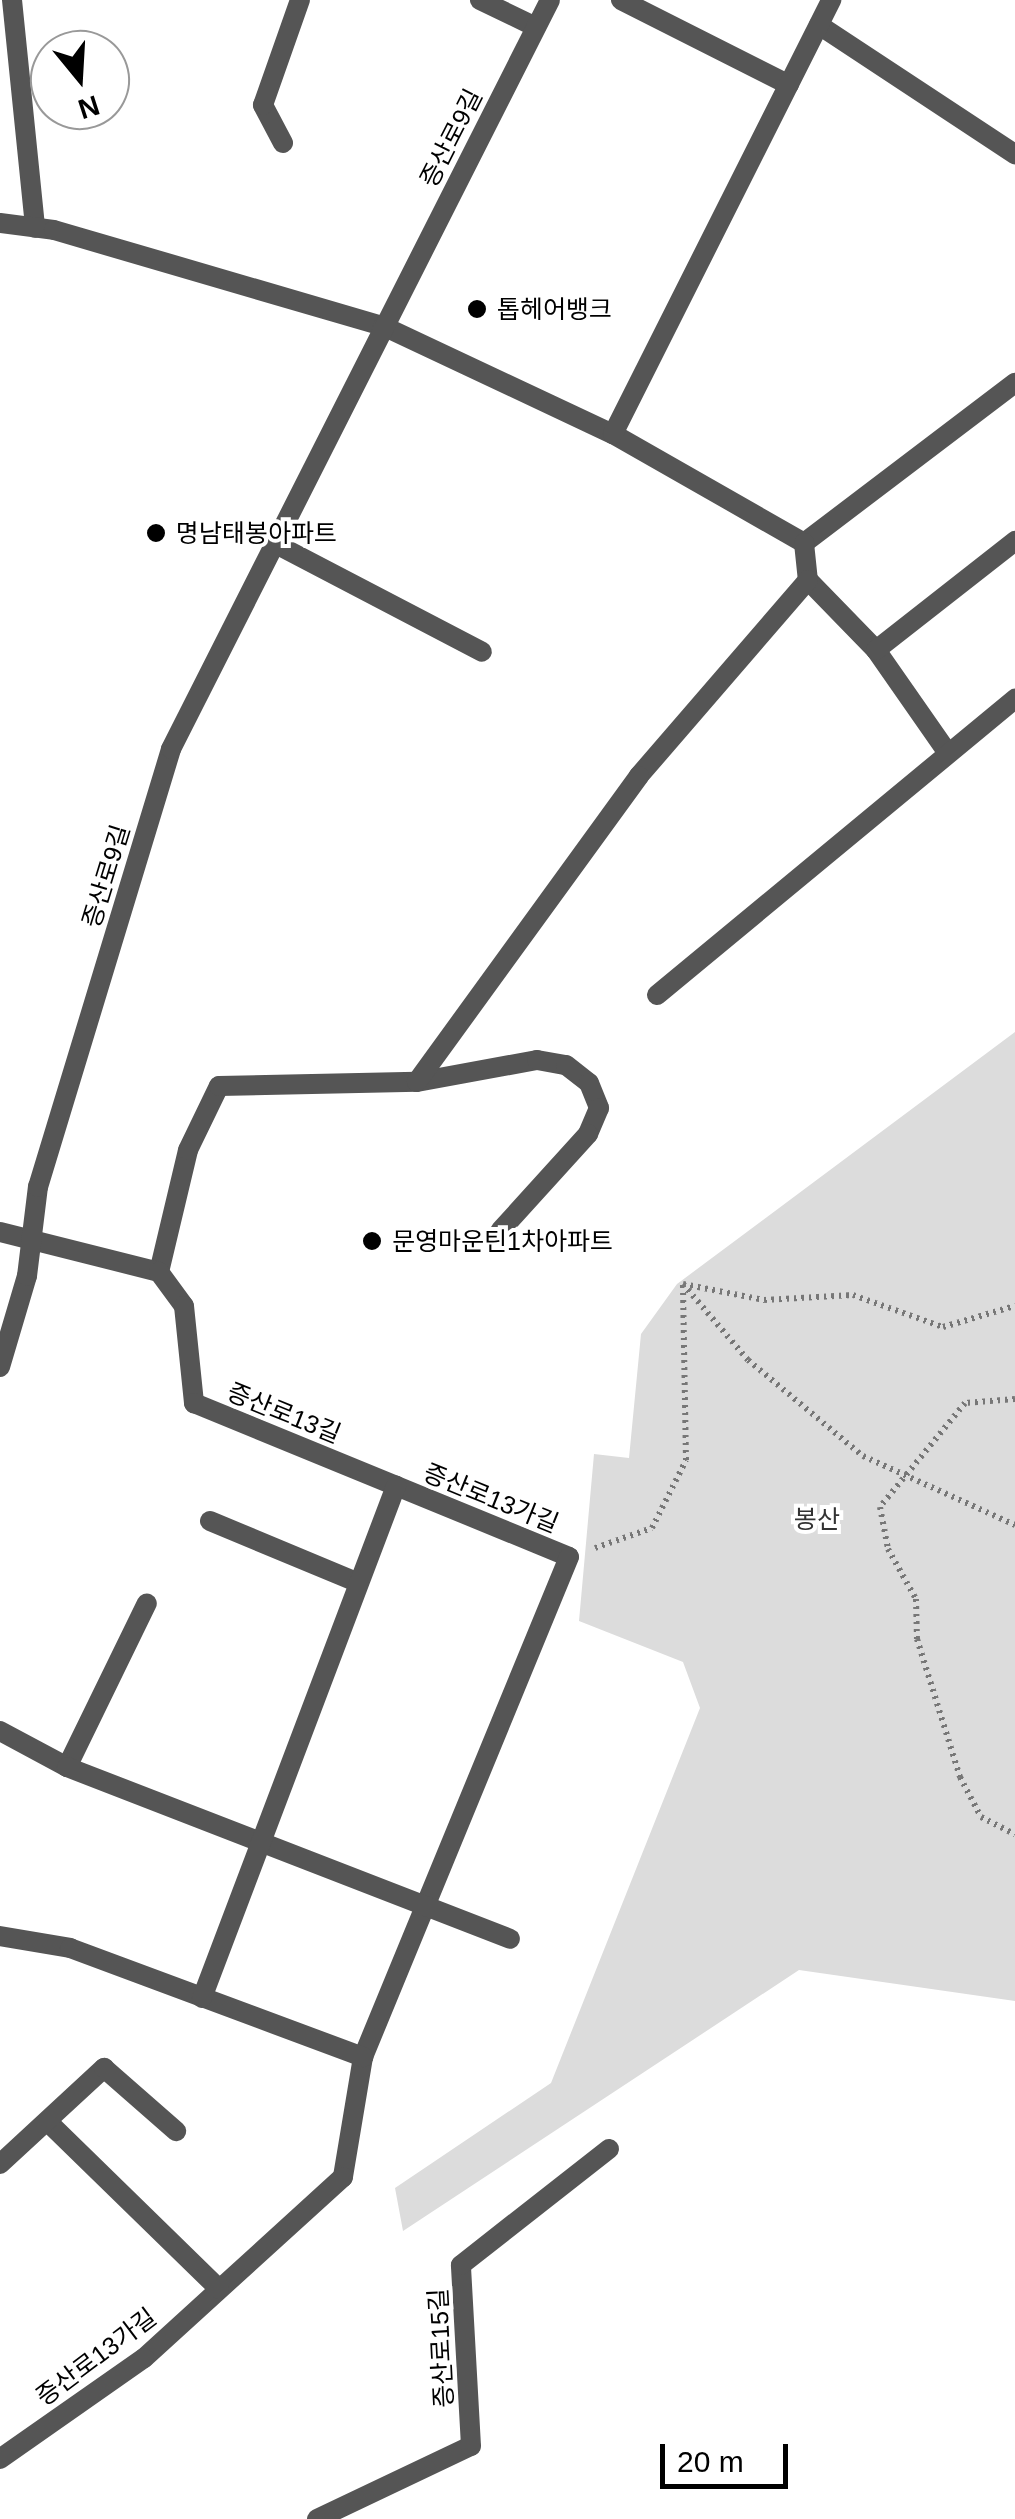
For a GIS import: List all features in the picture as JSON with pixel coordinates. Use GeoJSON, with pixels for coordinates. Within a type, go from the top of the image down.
{"type":"FeatureCollection","features":[{"type":"Feature","properties":{"kind":"street"},"geometry":{"type":"LineString","coordinates":[[12,0],[35,228]]}},
{"type":"Feature","properties":{"kind":"street"},"geometry":{"type":"LineString","coordinates":[[282,143],[262,105],[300,0]]}},
{"type":"Feature","properties":{"kind":"street"},"geometry":{"type":"LineString","coordinates":[[480,0],[536,28]]}},
{"type":"Feature","properties":{"kind":"street","name":"증산로9길"},"geometry":{"type":"LineString","coordinates":[[29,1239],[171,748],[270,541],[550,0]]}},
{"type":"Feature","properties":{"kind":"street"},"geometry":{"type":"LineString","coordinates":[[622,0],[789,85]]}},
{"type":"Feature","properties":{"kind":"street"},"geometry":{"type":"LineString","coordinates":[[613,434],[831,0]]}},
{"type":"Feature","properties":{"kind":"street"},"geometry":{"type":"LineString","coordinates":[[819,25],[1015,154]]}},
{"type":"Feature","properties":{"kind":"street"},"geometry":{"type":"LineString","coordinates":[[0,222],[35,228],[383,326],[613,434],[768,515],[804,543],[808,580],[876,650],[945,749]]}},
{"type":"Feature","properties":{"kind":"street"},"geometry":{"type":"LineString","coordinates":[[804,543],[1015,382]]}},
{"type":"Feature","properties":{"kind":"street"},"geometry":{"type":"LineString","coordinates":[[270,541],[482,652]]}},
{"type":"Feature","properties":{"kind":"street"},"geometry":{"type":"LineString","coordinates":[[876,650],[1015,541]]}},
{"type":"Feature","properties":{"kind":"street"},"geometry":{"type":"LineString","coordinates":[[417,1082],[639,776],[808,580]]}},
{"type":"Feature","properties":{"kind":"street"},"geometry":{"type":"LineString","coordinates":[[657,996],[945,749],[1015,699]]}},
{"type":"Feature","properties":{"kind":"street"},"geometry":{"type":"LineString","coordinates":[[0,1232],[159,1272],[188,1150],[219,1086],[417,1082],[537,1060],[589,1082],[599,1108],[588,1134],[501,1230]]}},
{"type":"Feature","properties":{"kind":"street"},"geometry":{"type":"LineString","coordinates":[[0,1366],[29,1239]]}},
{"type":"Feature","properties":{"kind":"street","name":"증산로13길"},"geometry":{"type":"LineString","coordinates":[[159,1272],[184,1306],[194,1403],[396,1486]]}},
{"type":"Feature","properties":{"kind":"street","name":"증산로13가길"},"geometry":{"type":"LineString","coordinates":[[0,2459],[144,2358],[343,2177],[363,2057],[568,1557],[396,1486],[202,1998]]}},
{"type":"Feature","properties":{"kind":"street"},"geometry":{"type":"LineString","coordinates":[[210,1521],[359,1583]]}},
{"type":"Feature","properties":{"kind":"street"},"geometry":{"type":"LineString","coordinates":[[67,1767],[147,1603]]}},
{"type":"Feature","properties":{"kind":"street"},"geometry":{"type":"LineString","coordinates":[[0,1731],[67,1767],[510,1939]]}},
{"type":"Feature","properties":{"kind":"street"},"geometry":{"type":"LineString","coordinates":[[0,1936],[70,1948],[363,2057]]}},
{"type":"Feature","properties":{"kind":"street"},"geometry":{"type":"LineString","coordinates":[[0,2164],[104,2068],[176,2130]]}},
{"type":"Feature","properties":{"kind":"street"},"geometry":{"type":"LineString","coordinates":[[48,2122],[219,2289]]}},
{"type":"Feature","properties":{"kind":"street","name":"증산로15길"},"geometry":{"type":"LineString","coordinates":[[316,2519],[472,2446],[461,2265],[609,2148]]}},
{"type":"Feature","properties":{"kind":"path"},"geometry":{"type":"LineString","coordinates":[[683,1284],[764,1300],[853,1295],[943,1327],[1015,1306]]}},
{"type":"Feature","properties":{"kind":"path"},"geometry":{"type":"LineString","coordinates":[[683,1284],[763,1372],[863,1456],[1015,1524]]}},
{"type":"Feature","properties":{"kind":"path"},"geometry":{"type":"LineString","coordinates":[[568,1557],[652,1528],[686,1460],[683,1284]]}},
{"type":"Feature","properties":{"kind":"path"},"geometry":{"type":"LineString","coordinates":[[1015,1399],[965,1403],[880,1507],[888,1549],[916,1599],[917,1639],[960,1777],[980,1817],[1015,1834]]}},
{"type":"Feature","properties":{"kind":"green space","name":"봉산"},"geometry":{"type":"Polygon","coordinates":[[[1015,1032],[1015,2001],[799,1970],[403,2231],[395,2188],[551,2083],[700,1708],[683,1662],[579,1621],[594,1454],[629,1458],[641,1334],[677,1284],[1015,1032]]]}},
{"type":"Feature","properties":{"kind":"place","name":"톱헤어뱅크"},"geometry":{"type":"Point","coordinates":[477,309]}},
{"type":"Feature","properties":{"kind":"place","name":"명남태봉아파트"},"geometry":{"type":"Point","coordinates":[156,533]}},
{"type":"Feature","properties":{"kind":"place","name":"문영마운틴1차아파트"},"geometry":{"type":"Point","coordinates":[372,1241]}}]}
